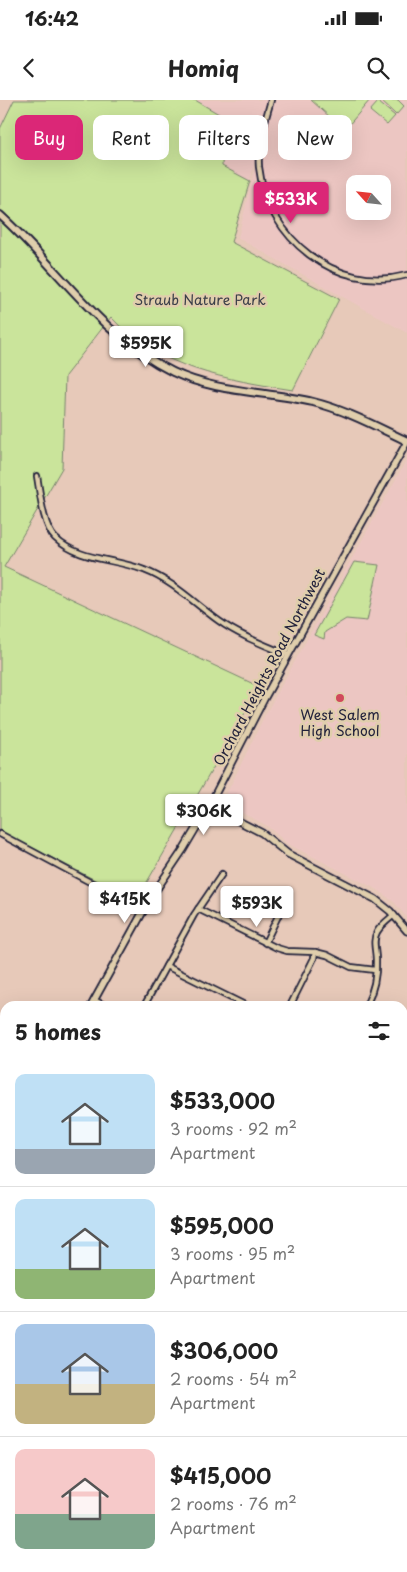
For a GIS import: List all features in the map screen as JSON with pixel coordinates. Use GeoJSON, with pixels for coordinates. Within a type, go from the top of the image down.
{"type":"FeatureCollection","features":[{"type":"Feature","properties":{"kind":"main road"},"geometry":{"type":"LineString","coordinates":[[0,215],[109,328],[129,344],[171,371],[214,386],[321,404],[351,415],[407,442]]}},
{"type":"Feature","properties":{"kind":"street"},"geometry":{"type":"LineString","coordinates":[[271,100],[262,132],[259,167],[267,200],[286,234],[316,260],[344,272],[357,276],[378,278],[407,275]]}},
{"type":"Feature","properties":{"kind":"street","name":"Orchard Heights Road Northwest"},"geometry":{"type":"LineString","coordinates":[[94,1000],[144,911],[210,806],[288,655],[407,442]]}},
{"type":"Feature","properties":{"kind":"street"},"geometry":{"type":"LineString","coordinates":[[37,476],[49,532],[65,547],[86,556],[136,567],[156,575],[185,593],[230,628],[288,655]]}},
{"type":"Feature","properties":{"kind":"street"},"geometry":{"type":"LineString","coordinates":[[210,806],[262,833],[288,854],[375,899],[394,915],[407,930]]}},
{"type":"Feature","properties":{"kind":"street"},"geometry":{"type":"LineString","coordinates":[[0,834],[144,911]]}},
{"type":"Feature","properties":{"kind":"street"},"geometry":{"type":"LineString","coordinates":[[147,1001],[198,909],[222,874]]}},
{"type":"Feature","properties":{"kind":"street"},"geometry":{"type":"LineString","coordinates":[[265,943],[279,914],[278,904]]}},
{"type":"Feature","properties":{"kind":"street"},"geometry":{"type":"LineString","coordinates":[[198,909],[265,943],[287,951],[315,952],[327,955],[351,967],[375,970]]}},
{"type":"Feature","properties":{"kind":"street"},"geometry":{"type":"LineString","coordinates":[[368,1001],[372,991],[375,970],[374,945],[376,933],[394,915]]}},
{"type":"Feature","properties":{"kind":"street"},"geometry":{"type":"LineString","coordinates":[[292,1001],[314,958],[315,952]]}},
{"type":"Feature","properties":{"kind":"street"},"geometry":{"type":"LineString","coordinates":[[166,966],[237,1001]]}},
{"type":"Feature","properties":{"kind":"shaded area"},"geometry":{"type":"Polygon","coordinates":[[[195,100],[269,100],[265,115],[221,115],[195,100]]]}},
{"type":"Feature","properties":{"kind":"shaded area"},"geometry":{"type":"Polygon","coordinates":[[[271,100],[407,100],[407,333],[238,238],[257,160],[268,160],[267,115],[271,100]]]}},
{"type":"Feature","properties":{"kind":"shaded area"},"geometry":{"type":"Polygon","coordinates":[[[222,160],[255,160],[250,181],[222,166],[222,160]]]}},
{"type":"Feature","properties":{"kind":"shaded area","name":"West Salem High School"},"geometry":{"type":"Polygon","coordinates":[[[407,459],[407,918],[395,903],[378,890],[288,844],[266,825],[224,804],[223,801],[264,717],[407,459]]]}},
{"type":"Feature","properties":{"kind":"green space","name":"Straub Nature Park"},"geometry":{"type":"Polygon","coordinates":[[[14,100],[195,100],[221,115],[179,115],[179,160],[222,160],[222,166],[250,181],[231,242],[339,299],[293,390],[219,376],[172,360],[150,349],[129,334],[111,317],[65,376],[62,468],[4,567],[260,687],[136,901],[0,831],[0,129],[14,100]]]}},
{"type":"Feature","properties":{"kind":"green space"},"geometry":{"type":"Polygon","coordinates":[[[311,100],[370,100],[352,121],[352,115],[328,115],[311,100]]]}},
{"type":"Feature","properties":{"kind":"green space"},"geometry":{"type":"Polygon","coordinates":[[[380,100],[398,100],[404,106],[396,115],[380,100]]]}},
{"type":"Feature","properties":{"kind":"green space"},"geometry":{"type":"Polygon","coordinates":[[[378,102],[395,116],[387,125],[370,111],[378,102]]]}},
{"type":"Feature","properties":{"kind":"green space"},"geometry":{"type":"Polygon","coordinates":[[[354,562],[379,565],[367,621],[346,619],[325,632],[324,639],[314,635],[354,562]]]}},
{"type":"Feature","properties":{"kind":"place","name":"West Salem High School"},"geometry":{"type":"Point","coordinates":[340,698]}}]}
